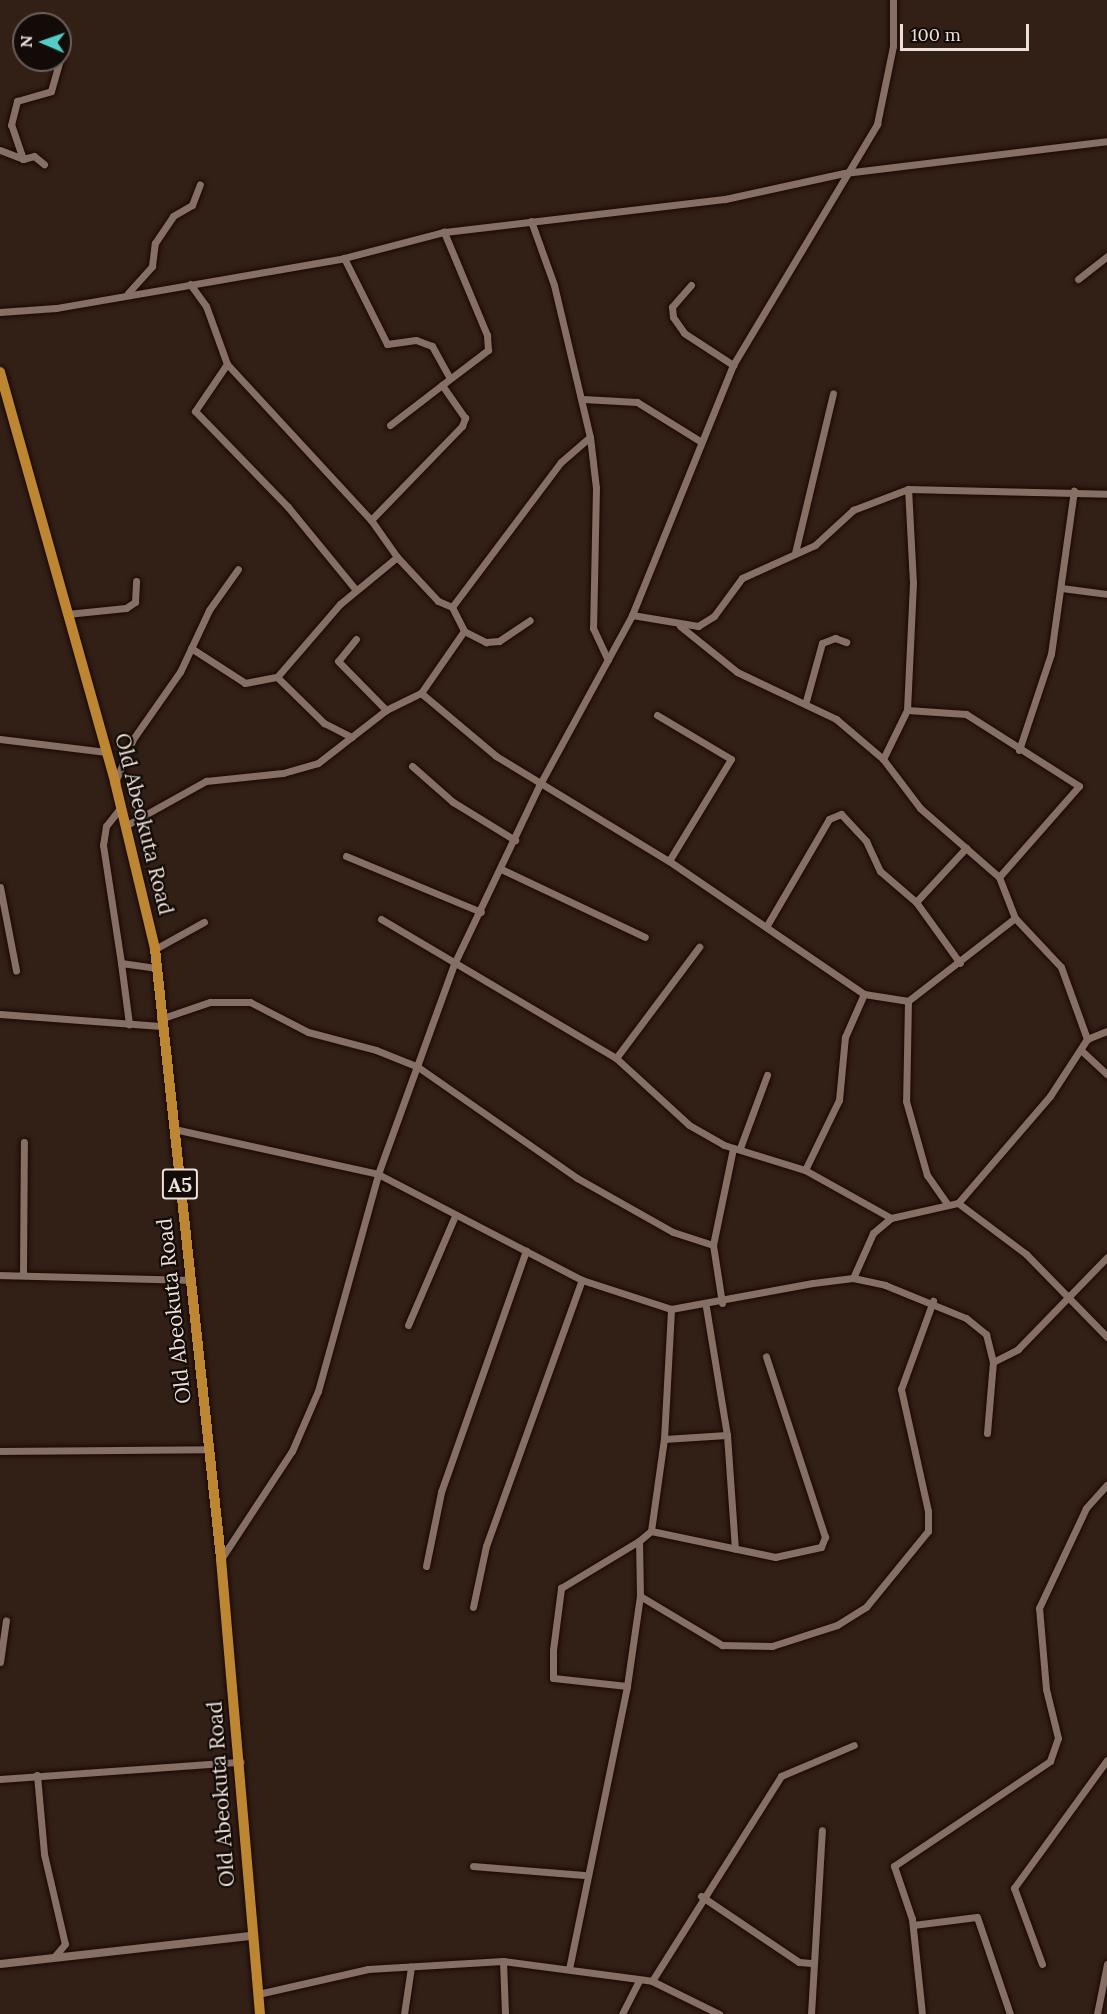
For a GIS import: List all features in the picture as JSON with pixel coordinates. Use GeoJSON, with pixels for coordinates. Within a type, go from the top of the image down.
{"type":"FeatureCollection","features":[{"type":"Feature","properties":{"kind":"highway","name":"Old Abeokuta Road"},"geometry":{"type":"LineString","coordinates":[[0,372],[3,401],[115,782],[155,949],[161,1023],[221,1559],[240,1761],[250,1936],[260,2014]]}},
{"type":"Feature","properties":{"kind":"street"},"geometry":{"type":"LineString","coordinates":[[221,1559],[292,1451],[318,1391],[378,1174],[454,964],[481,912],[540,784],[633,615],[700,441],[733,365],[844,173],[877,124],[893,46],[892,0]]}},
{"type":"Feature","properties":{"kind":"street"},"geometry":{"type":"LineString","coordinates":[[22,159],[11,125],[17,101],[51,91],[56,72]]}},
{"type":"Feature","properties":{"kind":"street"},"geometry":{"type":"LineString","coordinates":[[0,312],[190,284],[344,258],[444,232],[725,199],[844,173],[1107,141]]}},
{"type":"Feature","properties":{"kind":"street"},"geometry":{"type":"LineString","coordinates":[[0,150],[22,159],[34,156],[44,164]]}},
{"type":"Feature","properties":{"kind":"street"},"geometry":{"type":"LineString","coordinates":[[129,293],[152,266],[154,243],[173,216],[192,205],[200,184]]}},
{"type":"Feature","properties":{"kind":"street"},"geometry":{"type":"LineString","coordinates":[[531,221],[583,399],[590,437],[596,488],[593,628],[608,660]]}},
{"type":"Feature","properties":{"kind":"street"},"geometry":{"type":"LineString","coordinates":[[390,425],[488,350],[490,342],[444,232]]}},
{"type":"Feature","properties":{"kind":"street"},"geometry":{"type":"LineString","coordinates":[[1078,279],[1107,256]]}},
{"type":"Feature","properties":{"kind":"street"},"geometry":{"type":"LineString","coordinates":[[344,258],[387,344],[416,340],[432,346],[450,378]]}},
{"type":"Feature","properties":{"kind":"street"},"geometry":{"type":"LineString","coordinates":[[190,284],[198,290],[227,364],[371,520],[397,557],[438,601],[452,607],[464,631],[486,642],[499,641],[530,620]]}},
{"type":"Feature","properties":{"kind":"street"},"geometry":{"type":"LineString","coordinates":[[691,285],[672,307],[674,317],[684,333],[733,365]]}},
{"type":"Feature","properties":{"kind":"street"},"geometry":{"type":"LineString","coordinates":[[227,364],[195,411],[288,507],[356,589]]}},
{"type":"Feature","properties":{"kind":"street"},"geometry":{"type":"LineString","coordinates":[[371,520],[462,426],[465,418],[442,385]]}},
{"type":"Feature","properties":{"kind":"street"},"geometry":{"type":"LineString","coordinates":[[795,554],[833,393]]}},
{"type":"Feature","properties":{"kind":"street"},"geometry":{"type":"LineString","coordinates":[[583,399],[637,402],[700,441]]}},
{"type":"Feature","properties":{"kind":"street"},"geometry":{"type":"LineString","coordinates":[[452,607],[561,462],[590,437]]}},
{"type":"Feature","properties":{"kind":"street"},"geometry":{"type":"LineString","coordinates":[[633,615],[680,626],[698,626],[714,616],[742,578],[815,545],[853,510],[908,489],[1074,491],[1107,494]]}},
{"type":"Feature","properties":{"kind":"street"},"geometry":{"type":"LineString","coordinates":[[883,759],[907,710],[913,583],[908,489]]}},
{"type":"Feature","properties":{"kind":"street"},"geometry":{"type":"LineString","coordinates":[[1019,750],[1051,654],[1074,491]]}},
{"type":"Feature","properties":{"kind":"street"},"geometry":{"type":"LineString","coordinates":[[191,648],[245,683],[277,676],[356,589],[397,557]]}},
{"type":"Feature","properties":{"kind":"street"},"geometry":{"type":"LineString","coordinates":[[115,782],[132,739],[191,648],[209,610],[238,569]]}},
{"type":"Feature","properties":{"kind":"street"},"geometry":{"type":"LineString","coordinates":[[67,614],[126,609],[135,602],[136,581]]}},
{"type":"Feature","properties":{"kind":"street"},"geometry":{"type":"LineString","coordinates":[[1061,588],[1107,594]]}},
{"type":"Feature","properties":{"kind":"street"},"geometry":{"type":"LineString","coordinates":[[680,626],[737,672],[806,701],[883,759],[920,808],[999,877],[1015,918],[1061,968],[1087,1039],[1083,1052],[958,1203]]}},
{"type":"Feature","properties":{"kind":"street"},"geometry":{"type":"LineString","coordinates":[[125,826],[206,781],[283,773],[318,763],[386,710],[421,693],[464,631]]}},
{"type":"Feature","properties":{"kind":"street"},"geometry":{"type":"LineString","coordinates":[[806,701],[814,654],[822,643],[835,638],[846,642]]}},
{"type":"Feature","properties":{"kind":"street"},"geometry":{"type":"LineString","coordinates":[[356,639],[338,661],[386,710]]}},
{"type":"Feature","properties":{"kind":"street"},"geometry":{"type":"LineString","coordinates":[[277,676],[324,723],[352,737]]}},
{"type":"Feature","properties":{"kind":"street"},"geometry":{"type":"LineString","coordinates":[[421,693],[496,756],[669,861],[864,994],[908,1001],[960,963],[1015,918]]}},
{"type":"Feature","properties":{"kind":"street"},"geometry":{"type":"LineString","coordinates":[[907,710],[966,714],[1019,750],[1079,786],[999,877]]}},
{"type":"Feature","properties":{"kind":"street"},"geometry":{"type":"LineString","coordinates":[[657,715],[731,759],[669,861]]}},
{"type":"Feature","properties":{"kind":"street"},"geometry":{"type":"LineString","coordinates":[[0,739],[106,752]]}},
{"type":"Feature","properties":{"kind":"street"},"geometry":{"type":"LineString","coordinates":[[412,766],[453,802],[515,840]]}},
{"type":"Feature","properties":{"kind":"street"},"geometry":{"type":"LineString","coordinates":[[121,807],[106,826],[103,845],[129,1024]]}},
{"type":"Feature","properties":{"kind":"street"},"geometry":{"type":"LineString","coordinates":[[766,927],[836,814],[866,842],[880,871],[916,902],[960,963]]}},
{"type":"Feature","properties":{"kind":"street"},"geometry":{"type":"LineString","coordinates":[[916,902],[966,848]]}},
{"type":"Feature","properties":{"kind":"street"},"geometry":{"type":"LineString","coordinates":[[346,856],[481,912]]}},
{"type":"Feature","properties":{"kind":"street"},"geometry":{"type":"LineString","coordinates":[[501,869],[645,937]]}},
{"type":"Feature","properties":{"kind":"street"},"geometry":{"type":"LineString","coordinates":[[0,887],[16,970]]}},
{"type":"Feature","properties":{"kind":"street"},"geometry":{"type":"LineString","coordinates":[[381,919],[616,1058],[689,1125],[736,1148],[805,1170],[891,1218]]}},
{"type":"Feature","properties":{"kind":"street"},"geometry":{"type":"LineString","coordinates":[[155,949],[204,922]]}},
{"type":"Feature","properties":{"kind":"street"},"geometry":{"type":"LineString","coordinates":[[616,1058],[699,947]]}},
{"type":"Feature","properties":{"kind":"street"},"geometry":{"type":"LineString","coordinates":[[121,963],[156,968]]}},
{"type":"Feature","properties":{"kind":"street"},"geometry":{"type":"LineString","coordinates":[[805,1170],[839,1100],[845,1037],[864,994]]}},
{"type":"Feature","properties":{"kind":"street"},"geometry":{"type":"LineString","coordinates":[[908,1001],[906,1101],[927,1175],[947,1204]]}},
{"type":"Feature","properties":{"kind":"street"},"geometry":{"type":"LineString","coordinates":[[0,1014],[129,1024],[161,1023],[210,1002],[250,1002],[308,1032],[418,1067],[577,1178],[673,1232],[713,1245]]}},
{"type":"Feature","properties":{"kind":"street"},"geometry":{"type":"LineString","coordinates":[[1087,1039],[1107,1030]]}},
{"type":"Feature","properties":{"kind":"street"},"geometry":{"type":"LineString","coordinates":[[1083,1052],[1107,1074]]}},
{"type":"Feature","properties":{"kind":"street"},"geometry":{"type":"LineString","coordinates":[[722,1303],[713,1245],[736,1148],[767,1075]]}},
{"type":"Feature","properties":{"kind":"street"},"geometry":{"type":"LineString","coordinates":[[174,1129],[378,1174],[454,1218],[582,1280],[670,1309],[706,1306],[854,1278],[933,1300],[986,1334],[993,1362],[987,1433]]}},
{"type":"Feature","properties":{"kind":"street"},"geometry":{"type":"LineString","coordinates":[[22,1274],[24,1142]]}},
{"type":"Feature","properties":{"kind":"street"},"geometry":{"type":"LineString","coordinates":[[854,1278],[873,1233],[891,1218],[958,1203],[1026,1254],[1063,1297],[1107,1337]]}},
{"type":"Feature","properties":{"kind":"street"},"geometry":{"type":"LineString","coordinates":[[408,1325],[454,1218]]}},
{"type":"Feature","properties":{"kind":"street"},"geometry":{"type":"LineString","coordinates":[[426,1566],[441,1492],[526,1251]]}},
{"type":"Feature","properties":{"kind":"street"},"geometry":{"type":"LineString","coordinates":[[993,1362],[1018,1349],[1063,1297],[1107,1257]]}},
{"type":"Feature","properties":{"kind":"street"},"geometry":{"type":"LineString","coordinates":[[0,1275],[190,1280]]}},
{"type":"Feature","properties":{"kind":"street"},"geometry":{"type":"LineString","coordinates":[[473,1607],[486,1546],[582,1280]]}},
{"type":"Feature","properties":{"kind":"street"},"geometry":{"type":"LineString","coordinates":[[640,1596],[722,1645],[772,1646],[837,1625],[866,1607],[928,1531],[928,1511],[901,1389],[933,1300]]}},
{"type":"Feature","properties":{"kind":"street"},"geometry":{"type":"LineString","coordinates":[[706,1306],[727,1435],[735,1549]]}},
{"type":"Feature","properties":{"kind":"street"},"geometry":{"type":"LineString","coordinates":[[627,1686],[554,1678],[553,1650],[561,1588],[639,1541],[651,1531],[664,1439],[670,1309]]}},
{"type":"Feature","properties":{"kind":"street"},"geometry":{"type":"LineString","coordinates":[[651,1531],[775,1557],[821,1547],[825,1537],[766,1356]]}},
{"type":"Feature","properties":{"kind":"street"},"geometry":{"type":"LineString","coordinates":[[664,1439],[727,1435]]}},
{"type":"Feature","properties":{"kind":"street"},"geometry":{"type":"LineString","coordinates":[[0,1451],[209,1449]]}},
{"type":"Feature","properties":{"kind":"street"},"geometry":{"type":"LineString","coordinates":[[922,2014],[913,1925],[894,1866],[1050,1761],[1059,1738],[1046,1689],[1039,1608],[1086,1508],[1107,1485]]}},
{"type":"Feature","properties":{"kind":"street"},"geometry":{"type":"LineString","coordinates":[[569,1969],[584,1875],[627,1686],[640,1596],[639,1541]]}},
{"type":"Feature","properties":{"kind":"street"},"geometry":{"type":"LineString","coordinates":[[0,1662],[6,1620]]}},
{"type":"Feature","properties":{"kind":"street"},"geometry":{"type":"LineString","coordinates":[[652,1981],[701,1896],[781,1776],[854,1745]]}},
{"type":"Feature","properties":{"kind":"street"},"geometry":{"type":"LineString","coordinates":[[1042,1964],[1014,1888],[1107,1760]]}},
{"type":"Feature","properties":{"kind":"street"},"geometry":{"type":"LineString","coordinates":[[0,1779],[240,1761]]}},
{"type":"Feature","properties":{"kind":"street"},"geometry":{"type":"LineString","coordinates":[[38,1775],[44,1854],[65,1944],[54,1957]]}},
{"type":"Feature","properties":{"kind":"street"},"geometry":{"type":"LineString","coordinates":[[811,2014],[811,1963],[822,1830]]}},
{"type":"Feature","properties":{"kind":"street"},"geometry":{"type":"LineString","coordinates":[[473,1866],[584,1875]]}},
{"type":"Feature","properties":{"kind":"street"},"geometry":{"type":"LineString","coordinates":[[701,1896],[799,1962],[811,1963]]}},
{"type":"Feature","properties":{"kind":"street"},"geometry":{"type":"LineString","coordinates":[[913,1925],[977,1917],[1010,2014]]}},
{"type":"Feature","properties":{"kind":"street"},"geometry":{"type":"LineString","coordinates":[[0,1964],[250,1936]]}},
{"type":"Feature","properties":{"kind":"street"},"geometry":{"type":"LineString","coordinates":[[503,1961],[505,2014]]}},
{"type":"Feature","properties":{"kind":"street"},"geometry":{"type":"LineString","coordinates":[[258,1994],[368,1969],[503,1961],[652,1981],[719,2014]]}},
{"type":"Feature","properties":{"kind":"street"},"geometry":{"type":"LineString","coordinates":[[1097,2014],[1107,1964]]}},
{"type":"Feature","properties":{"kind":"street"},"geometry":{"type":"LineString","coordinates":[[404,2014],[411,1967]]}},
{"type":"Feature","properties":{"kind":"street"},"geometry":{"type":"LineString","coordinates":[[622,2014],[639,1980]]}}]}
